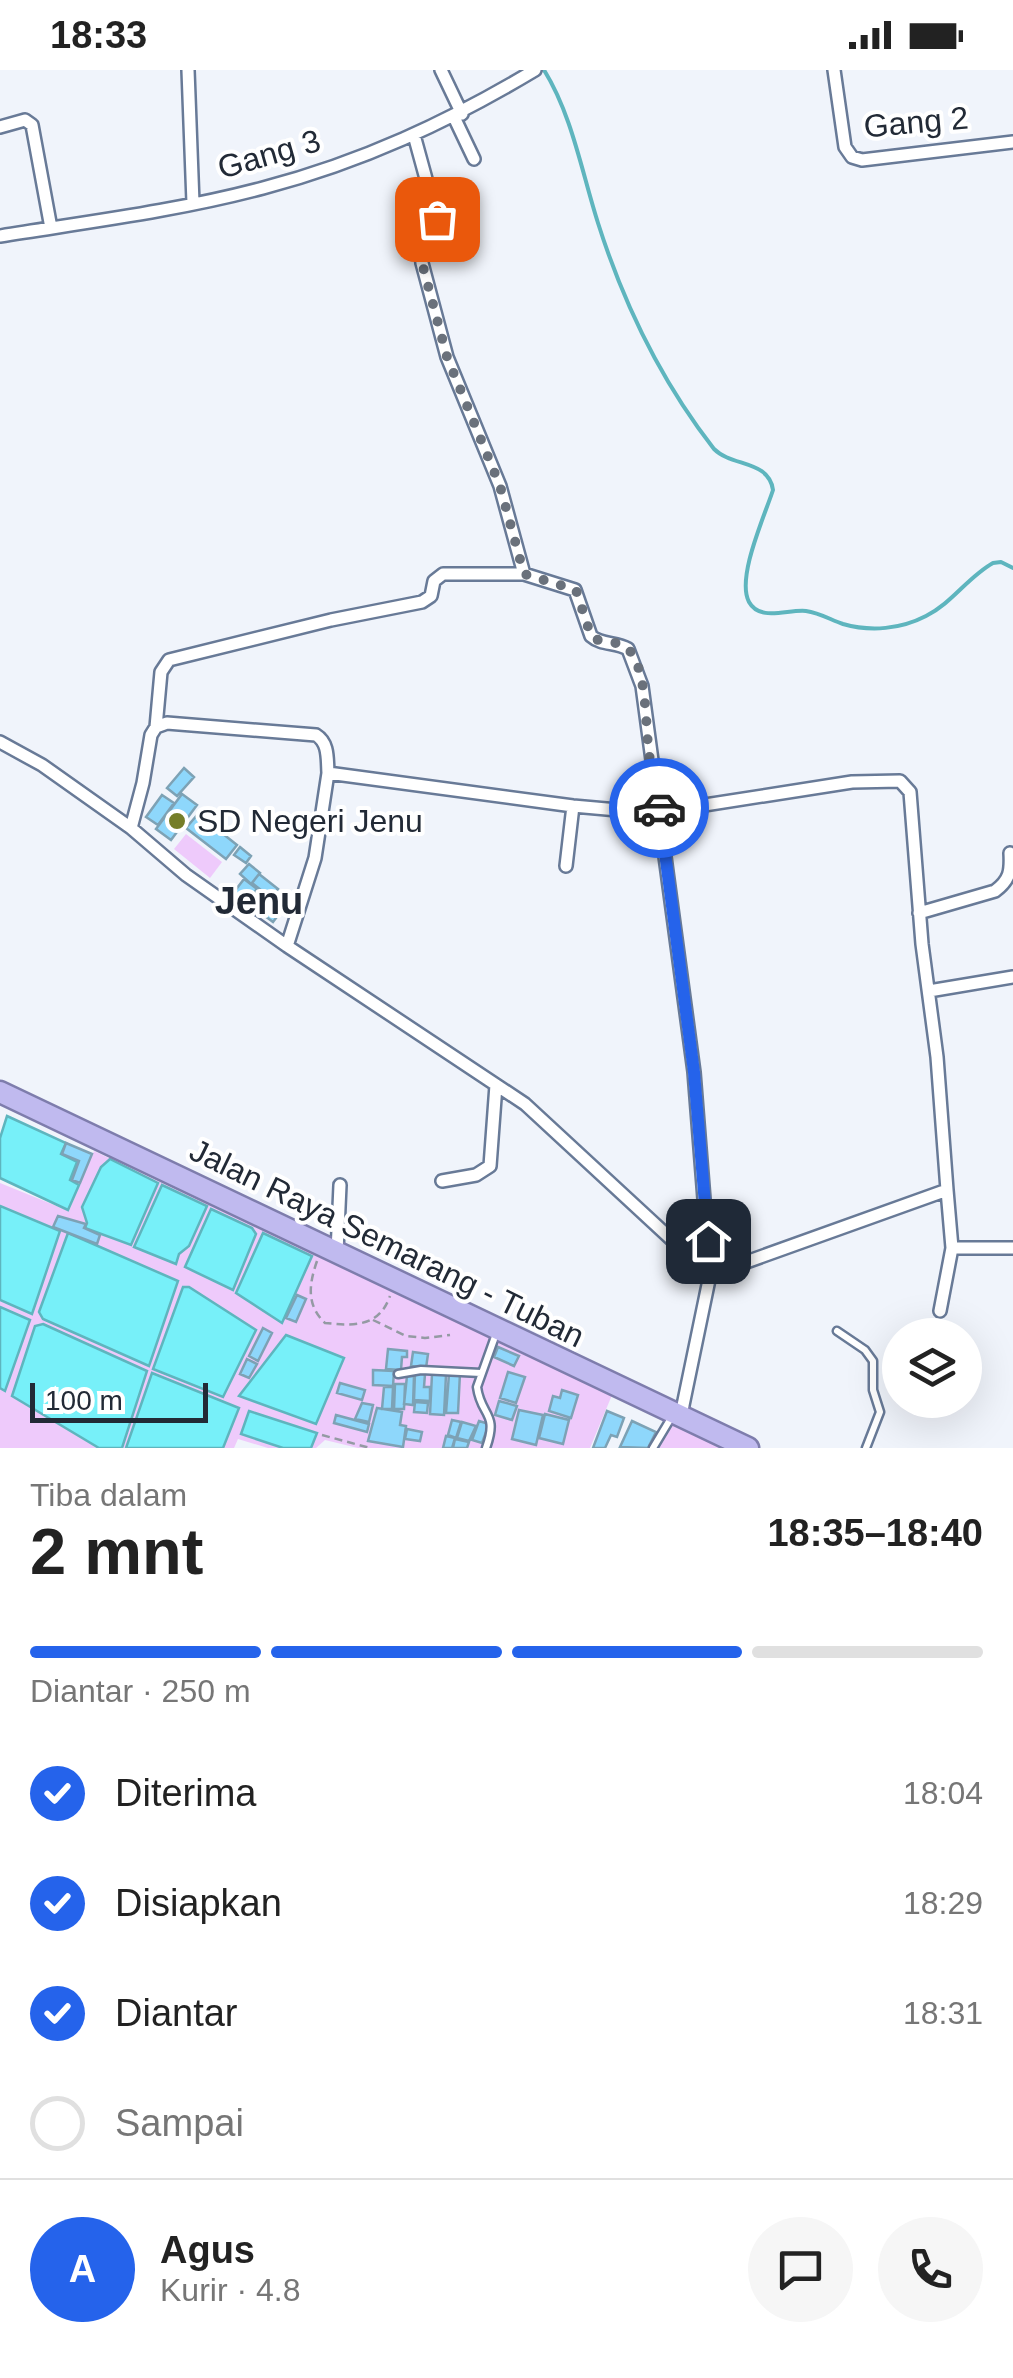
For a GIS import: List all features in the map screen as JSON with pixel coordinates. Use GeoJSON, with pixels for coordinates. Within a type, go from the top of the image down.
{"type":"FeatureCollection","features":[{"type":"Feature","properties":{"kind":"highway","name":"Jalan Raya Semarang - Tuban"},"geometry":{"type":"LineString","coordinates":[[0,1092],[748,1448]]}},
{"type":"Feature","properties":{"kind":"street"},"geometry":{"type":"LineString","coordinates":[[188,70],[193,203]]}},
{"type":"Feature","properties":{"kind":"street"},"geometry":{"type":"LineString","coordinates":[[441,70],[474,159]]}},
{"type":"Feature","properties":{"kind":"street","name":"Gang 2"},"geometry":{"type":"LineString","coordinates":[[834,70],[845,148],[852,157],[862,160],[1013,142]]}},
{"type":"Feature","properties":{"kind":"street","name":"Gang 3"},"geometry":{"type":"LineString","coordinates":[[0,236],[193,203],[280,183],[458,116],[534,71]]}},
{"type":"Feature","properties":{"kind":"street"},"geometry":{"type":"LineString","coordinates":[[0,127],[25,120],[32,125],[51,228]]}},
{"type":"Feature","properties":{"kind":"street"},"geometry":{"type":"LineString","coordinates":[[414,135],[437,219],[437,226],[421,250],[422,263],[447,357],[500,486],[524,574]]}},
{"type":"Feature","properties":{"kind":"street"},"geometry":{"type":"LineString","coordinates":[[131,828],[156,727],[162,672],[168,660],[422,602],[431,596],[434,581],[444,574],[524,574],[576,590],[591,636],[596,641],[619,644],[630,652],[642,686],[694,1072],[710,1275],[678,1414]]}},
{"type":"Feature","properties":{"kind":"street"},"geometry":{"type":"LineString","coordinates":[[156,727],[167,723],[316,735],[326,748],[328,772],[314,858],[287,946]]}},
{"type":"Feature","properties":{"kind":"street"},"geometry":{"type":"LineString","coordinates":[[0,742],[42,765],[287,946],[544,1119],[710,1275]]}},
{"type":"Feature","properties":{"kind":"street"},"geometry":{"type":"LineString","coordinates":[[328,772],[573,806],[660,812],[852,782],[900,781],[910,792],[952,1248],[940,1312]]}},
{"type":"Feature","properties":{"kind":"street"},"geometry":{"type":"LineString","coordinates":[[566,866],[573,806]]}},
{"type":"Feature","properties":{"kind":"street"},"geometry":{"type":"LineString","coordinates":[[919,913],[1004,884],[1009,878],[1010,853]]}},
{"type":"Feature","properties":{"kind":"street"},"geometry":{"type":"LineString","coordinates":[[929,991],[1013,977]]}},
{"type":"Feature","properties":{"kind":"street"},"geometry":{"type":"LineString","coordinates":[[442,1181],[476,1175],[490,1166],[496,1085]]}},
{"type":"Feature","properties":{"kind":"street"},"geometry":{"type":"LineString","coordinates":[[330,1249],[340,1186]]}},
{"type":"Feature","properties":{"kind":"street"},"geometry":{"type":"LineString","coordinates":[[710,1275],[947,1190]]}},
{"type":"Feature","properties":{"kind":"street"},"geometry":{"type":"LineString","coordinates":[[952,1248],[1013,1248]]}},
{"type":"Feature","properties":{"kind":"lane"},"geometry":{"type":"LineString","coordinates":[[486,1448],[492,1425],[478,1396],[481,1373],[497,1330]]}},
{"type":"Feature","properties":{"kind":"lane"},"geometry":{"type":"LineString","coordinates":[[837,1331],[866,1350],[873,1361],[873,1390],[880,1412],[866,1448]]}},
{"type":"Feature","properties":{"kind":"lane"},"geometry":{"type":"LineString","coordinates":[[398,1374],[441,1370],[481,1373]]}},
{"type":"Feature","properties":{"kind":"lane"},"geometry":{"type":"LineString","coordinates":[[652,1448],[678,1414]]}},
{"type":"Feature","properties":{"kind":"path"},"geometry":{"type":"LineString","coordinates":[[330,1249],[310,1286],[310,1297],[318,1316],[332,1324],[372,1320],[384,1312],[395,1280]]}},
{"type":"Feature","properties":{"kind":"path"},"geometry":{"type":"LineString","coordinates":[[372,1320],[406,1336],[450,1335]]}},
{"type":"Feature","properties":{"kind":"path"},"geometry":{"type":"LineString","coordinates":[[322,1435],[370,1448]]}},
{"type":"Feature","properties":{"kind":"shaded area"},"geometry":{"type":"Polygon","coordinates":[[[186,834],[222,862],[210,878],[174,849],[186,834]]]}},
{"type":"Feature","properties":{"kind":"shaded area"},"geometry":{"type":"Polygon","coordinates":[[[94,1151],[612,1395],[590,1448],[358,1448],[325,1440],[311,1448],[316,1432],[250,1411],[241,1434],[283,1448],[238,1439],[234,1448],[223,1448],[238,1408],[153,1373],[126,1448],[122,1448],[147,1371],[12,1396],[99,1448],[0,1448],[0,1388],[5,1391],[29,1321],[0,1307],[0,1300],[32,1313],[60,1232],[0,1206],[0,1183],[69,1211],[94,1151]],[[211,1209],[185,1267],[233,1290],[256,1234],[211,1209]]]}},
{"type":"Feature","properties":{"kind":"shaded area"},"geometry":{"type":"Polygon","coordinates":[[[665,1420],[720,1448],[650,1448],[665,1420]]]}},
{"type":"Feature","properties":{"kind":"water"},"geometry":{"type":"Polygon","coordinates":[[[7,1116],[66,1143],[61,1154],[77,1162],[70,1180],[79,1185],[68,1210],[0,1178],[0,1138],[7,1116]]]}},
{"type":"Feature","properties":{"kind":"water"},"geometry":{"type":"Polygon","coordinates":[[[110,1159],[158,1183],[131,1245],[85,1228],[82,1207],[101,1167],[110,1159]]]}},
{"type":"Feature","properties":{"kind":"water"},"geometry":{"type":"Polygon","coordinates":[[[162,1185],[207,1206],[176,1264],[134,1247],[162,1185]]]}},
{"type":"Feature","properties":{"kind":"water"},"geometry":{"type":"Polygon","coordinates":[[[0,1206],[60,1231],[32,1314],[0,1300],[0,1206]]]}},
{"type":"Feature","properties":{"kind":"water"},"geometry":{"type":"Polygon","coordinates":[[[211,1209],[252,1228],[256,1234],[233,1290],[185,1267],[211,1209]]]}},
{"type":"Feature","properties":{"kind":"water"},"geometry":{"type":"Polygon","coordinates":[[[68,1233],[178,1281],[149,1366],[43,1319],[39,1312],[68,1233]]]}},
{"type":"Feature","properties":{"kind":"water"},"geometry":{"type":"Polygon","coordinates":[[[263,1233],[312,1256],[282,1323],[236,1293],[263,1233]]]}},
{"type":"Feature","properties":{"kind":"water"},"geometry":{"type":"Polygon","coordinates":[[[183,1287],[189,1287],[256,1330],[223,1397],[153,1369],[183,1287]]]}},
{"type":"Feature","properties":{"kind":"water"},"geometry":{"type":"Polygon","coordinates":[[[0,1307],[30,1320],[5,1391],[0,1388],[0,1307]]]}},
{"type":"Feature","properties":{"kind":"water"},"geometry":{"type":"Polygon","coordinates":[[[43,1324],[147,1371],[122,1448],[99,1448],[12,1396],[35,1326],[43,1324]]]}},
{"type":"Feature","properties":{"kind":"water"},"geometry":{"type":"Polygon","coordinates":[[[286,1335],[344,1358],[316,1424],[239,1396],[286,1335]]]}},
{"type":"Feature","properties":{"kind":"water"},"geometry":{"type":"Polygon","coordinates":[[[152,1373],[239,1408],[223,1448],[126,1448],[152,1373]]]}},
{"type":"Feature","properties":{"kind":"water"},"geometry":{"type":"Polygon","coordinates":[[[249,1411],[317,1433],[311,1448],[283,1448],[241,1434],[249,1411]]]}},
{"type":"Feature","properties":{"kind":"building"},"geometry":{"type":"Polygon","coordinates":[[[184,768],[194,777],[177,796],[167,788],[184,768]]]}},
{"type":"Feature","properties":{"kind":"building"},"geometry":{"type":"Polygon","coordinates":[[[182,794],[197,805],[171,840],[156,829],[182,794]]]}},
{"type":"Feature","properties":{"kind":"building"},"geometry":{"type":"Polygon","coordinates":[[[162,795],[174,803],[158,825],[146,817],[162,795]]]}},
{"type":"Feature","properties":{"kind":"building"},"geometry":{"type":"Polygon","coordinates":[[[198,814],[237,845],[226,859],[186,828],[198,814]]]}},
{"type":"Feature","properties":{"kind":"building"},"geometry":{"type":"Polygon","coordinates":[[[240,847],[251,856],[246,863],[234,855],[240,847]]]}},
{"type":"Feature","properties":{"kind":"building"},"geometry":{"type":"Polygon","coordinates":[[[249,864],[260,873],[251,884],[240,874],[249,864]]]}},
{"type":"Feature","properties":{"kind":"building"},"geometry":{"type":"Polygon","coordinates":[[[259,874],[278,889],[271,898],[252,883],[259,874]]]}},
{"type":"Feature","properties":{"kind":"building"},"geometry":{"type":"Polygon","coordinates":[[[244,879],[257,889],[246,902],[234,892],[244,879]]]}},
{"type":"Feature","properties":{"kind":"building"},"geometry":{"type":"Polygon","coordinates":[[[258,889],[270,900],[261,911],[248,901],[258,889]]]}},
{"type":"Feature","properties":{"kind":"building"},"geometry":{"type":"Polygon","coordinates":[[[277,893],[288,902],[273,922],[261,913],[277,893]]]}},
{"type":"Feature","properties":{"kind":"building"},"geometry":{"type":"Polygon","coordinates":[[[66,1143],[92,1154],[80,1183],[72,1180],[79,1161],[62,1154],[66,1143]]]}},
{"type":"Feature","properties":{"kind":"building"},"geometry":{"type":"Polygon","coordinates":[[[58,1216],[86,1224],[84,1228],[100,1235],[97,1244],[53,1227],[58,1216]]]}},
{"type":"Feature","properties":{"kind":"building"},"geometry":{"type":"Polygon","coordinates":[[[297,1295],[306,1299],[296,1322],[286,1318],[297,1295]]]}},
{"type":"Feature","properties":{"kind":"building"},"geometry":{"type":"Polygon","coordinates":[[[263,1328],[272,1333],[258,1361],[249,1356],[263,1328]]]}},
{"type":"Feature","properties":{"kind":"building"},"geometry":{"type":"Polygon","coordinates":[[[498,1347],[519,1356],[514,1366],[494,1357],[498,1347]]]}},
{"type":"Feature","properties":{"kind":"building"},"geometry":{"type":"Polygon","coordinates":[[[388,1349],[407,1351],[401,1370],[386,1369],[388,1349]]]}},
{"type":"Feature","properties":{"kind":"building"},"geometry":{"type":"Polygon","coordinates":[[[413,1352],[428,1354],[426,1368],[411,1366],[413,1352]]]}},
{"type":"Feature","properties":{"kind":"building"},"geometry":{"type":"Polygon","coordinates":[[[247,1359],[257,1364],[249,1378],[240,1374],[247,1359]]]}},
{"type":"Feature","properties":{"kind":"building"},"geometry":{"type":"Polygon","coordinates":[[[373,1370],[394,1371],[393,1386],[373,1385],[373,1370]]]}},
{"type":"Feature","properties":{"kind":"building"},"geometry":{"type":"Polygon","coordinates":[[[508,1372],[525,1377],[516,1403],[500,1398],[508,1372]]]}},
{"type":"Feature","properties":{"kind":"building"},"geometry":{"type":"Polygon","coordinates":[[[415,1373],[425,1374],[424,1387],[430,1387],[430,1401],[414,1400],[415,1373]]]}},
{"type":"Feature","properties":{"kind":"building"},"geometry":{"type":"Polygon","coordinates":[[[460,1373],[458,1413],[446,1413],[449,1374],[460,1373]]]}},
{"type":"Feature","properties":{"kind":"building"},"geometry":{"type":"Polygon","coordinates":[[[432,1374],[446,1375],[444,1415],[430,1414],[432,1374]]]}},
{"type":"Feature","properties":{"kind":"building"},"geometry":{"type":"Polygon","coordinates":[[[407,1376],[414,1376],[413,1405],[404,1404],[407,1376]]]}},
{"type":"Feature","properties":{"kind":"building"},"geometry":{"type":"Polygon","coordinates":[[[340,1383],[365,1390],[362,1400],[337,1393],[340,1383]]]}},
{"type":"Feature","properties":{"kind":"building"},"geometry":{"type":"Polygon","coordinates":[[[395,1384],[405,1384],[404,1409],[394,1409],[395,1384]]]}},
{"type":"Feature","properties":{"kind":"building"},"geometry":{"type":"Polygon","coordinates":[[[384,1387],[393,1387],[392,1409],[382,1409],[384,1387]]]}},
{"type":"Feature","properties":{"kind":"building"},"geometry":{"type":"Polygon","coordinates":[[[562,1390],[578,1395],[571,1418],[549,1411],[553,1396],[560,1398],[562,1390]]]}},
{"type":"Feature","properties":{"kind":"building"},"geometry":{"type":"Polygon","coordinates":[[[499,1401],[517,1406],[512,1420],[495,1415],[499,1401]]]}},
{"type":"Feature","properties":{"kind":"building"},"geometry":{"type":"Polygon","coordinates":[[[415,1402],[428,1403],[427,1413],[414,1412],[415,1402]]]}},
{"type":"Feature","properties":{"kind":"building"},"geometry":{"type":"Polygon","coordinates":[[[362,1403],[373,1405],[369,1422],[355,1419],[362,1403]]]}},
{"type":"Feature","properties":{"kind":"building"},"geometry":{"type":"Polygon","coordinates":[[[377,1408],[402,1412],[400,1425],[406,1426],[403,1447],[368,1441],[377,1408]]]}},
{"type":"Feature","properties":{"kind":"building"},"geometry":{"type":"Polygon","coordinates":[[[519,1410],[543,1415],[536,1445],[512,1439],[519,1410]]]}},
{"type":"Feature","properties":{"kind":"building"},"geometry":{"type":"Polygon","coordinates":[[[607,1411],[624,1418],[617,1437],[611,1435],[605,1448],[593,1448],[607,1411]]]}},
{"type":"Feature","properties":{"kind":"building"},"geometry":{"type":"Polygon","coordinates":[[[545,1414],[569,1420],[563,1444],[539,1438],[545,1414]]]}},
{"type":"Feature","properties":{"kind":"building"},"geometry":{"type":"Polygon","coordinates":[[[336,1415],[369,1424],[367,1432],[334,1423],[336,1415]]]}},
{"type":"Feature","properties":{"kind":"building"},"geometry":{"type":"Polygon","coordinates":[[[452,1420],[461,1422],[456,1438],[448,1435],[452,1420]]]}},
{"type":"Feature","properties":{"kind":"building"},"geometry":{"type":"Polygon","coordinates":[[[479,1421],[489,1424],[482,1443],[472,1440],[479,1421]]]}},
{"type":"Feature","properties":{"kind":"building"},"geometry":{"type":"Polygon","coordinates":[[[632,1421],[656,1432],[648,1448],[620,1447],[632,1421]]]}},
{"type":"Feature","properties":{"kind":"building"},"geometry":{"type":"Polygon","coordinates":[[[462,1422],[476,1426],[469,1441],[457,1438],[462,1422]]]}},
{"type":"Feature","properties":{"kind":"building"},"geometry":{"type":"Polygon","coordinates":[[[407,1429],[422,1432],[420,1441],[405,1439],[407,1429]]]}},
{"type":"Feature","properties":{"kind":"building"},"geometry":{"type":"Polygon","coordinates":[[[446,1436],[455,1438],[452,1448],[443,1448],[446,1436]]]}},
{"type":"Feature","properties":{"kind":"building"},"geometry":{"type":"Polygon","coordinates":[[[455,1439],[469,1442],[467,1448],[453,1448],[455,1439]]]}},
{"type":"Feature","properties":{"kind":"waterway"},"geometry":{"type":"LineString","coordinates":[[544,70],[569,125],[620,283],[661,369],[714,449],[765,473],[770,480],[773,490],[746,578],[746,591],[754,608],[767,613],[806,611],[864,628],[896,626],[935,611],[993,563],[1013,568]]}},
{"type":"Feature","properties":{"kind":"way so far"},"geometry":{"type":"LineString","coordinates":[[437,219],[420,255],[447,357],[500,486],[524,574],[576,590],[591,636],[596,641],[619,644],[630,652],[640,674],[648,752],[659,808]]}},
{"type":"Feature","properties":{"kind":"place","name":"SD Negeri Jenu"},"geometry":{"type":"Point","coordinates":[177,821]}},
{"type":"Feature","properties":{"kind":"district","name":"Jenu"},"geometry":{"type":"Point","coordinates":[259,901]}},
{"type":"Feature","properties":{"kind":"route"},"geometry":{"type":"LineString","coordinates":[[659,808],[694,1072],[708,1241]]}}]}
